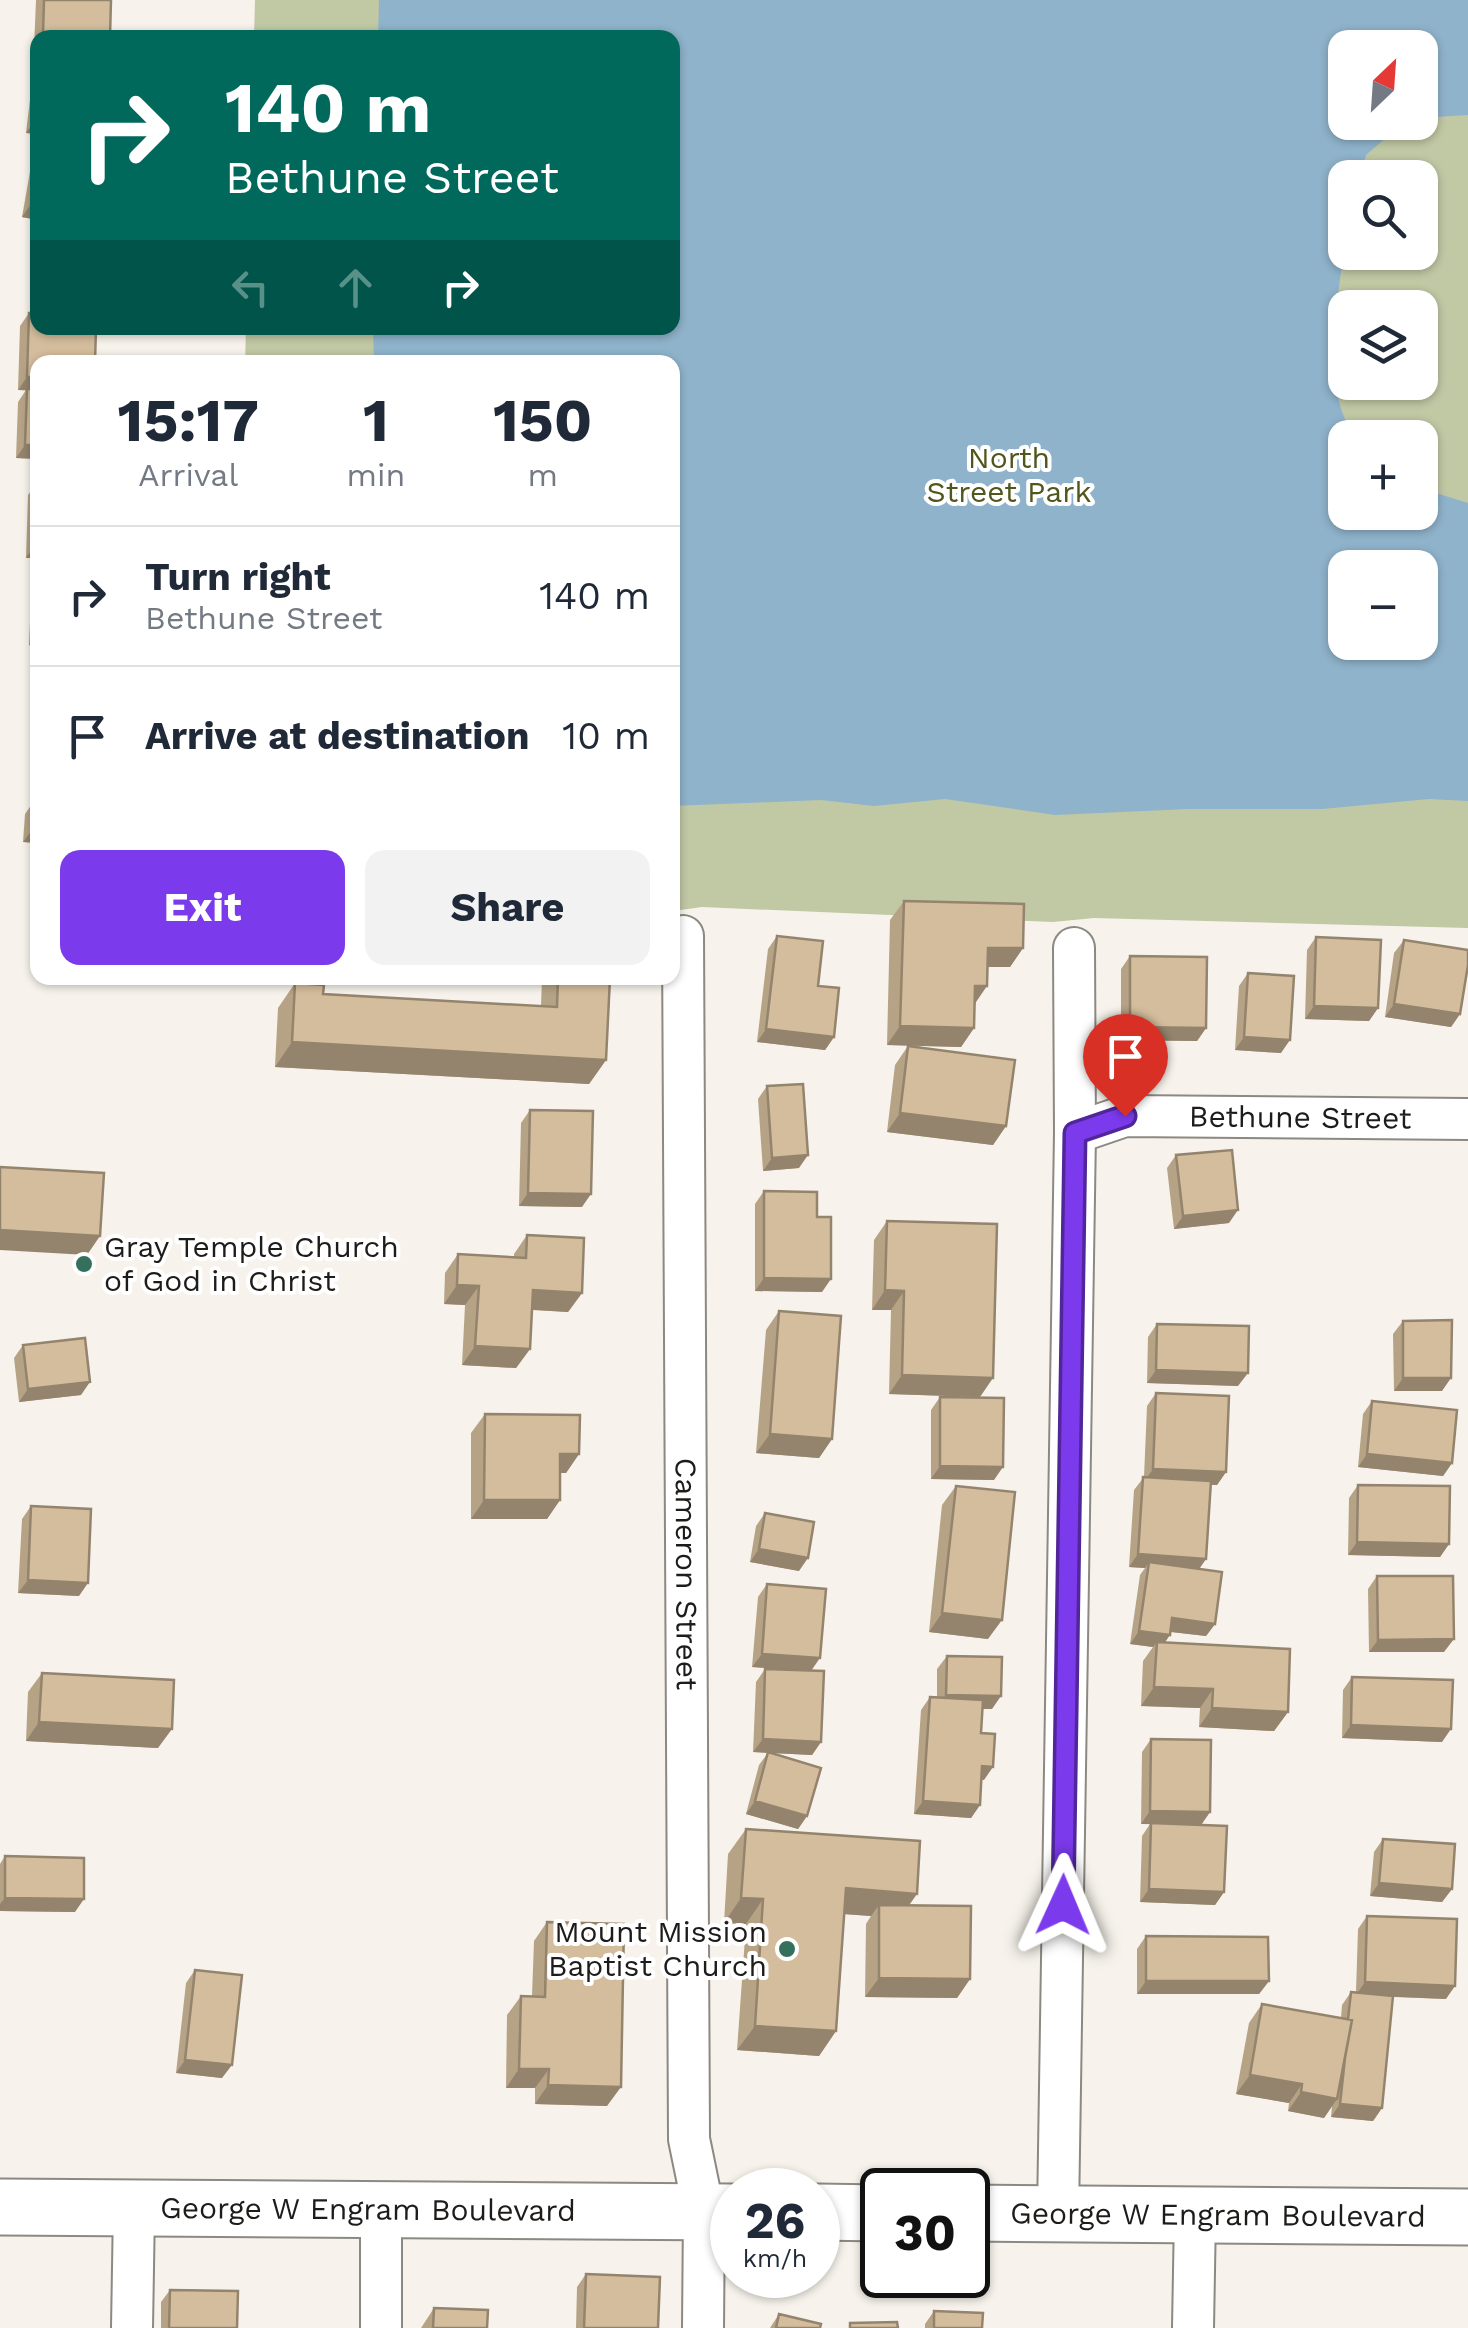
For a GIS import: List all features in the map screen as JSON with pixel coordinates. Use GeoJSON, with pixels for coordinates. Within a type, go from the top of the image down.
{"type":"FeatureCollection","features":[{"type":"Feature","properties":{"kind":"main road","name":"George W Engram Boulevard"},"geometry":{"type":"LineString","coordinates":[[0,2207],[710,2212]]}},
{"type":"Feature","properties":{"kind":"main road","name":"George W Engram Boulevard"},"geometry":{"type":"LineString","coordinates":[[990,2213],[1468,2217]]}},
{"type":"Feature","properties":{"kind":"street","name":"Cameron Street"},"geometry":{"type":"LineString","coordinates":[[684,936],[689,2139],[710,2192]]}},
{"type":"Feature","properties":{"kind":"street"},"geometry":{"type":"LineString","coordinates":[[1058,2214],[1075,1133],[1074,948]]}},
{"type":"Feature","properties":{"kind":"street","name":"Bethune Street"},"geometry":{"type":"LineString","coordinates":[[1075,1133],[1125,1116],[1468,1118]]}},
{"type":"Feature","properties":{"kind":"street"},"geometry":{"type":"LineString","coordinates":[[132,2328],[134,2208]]}},
{"type":"Feature","properties":{"kind":"street"},"geometry":{"type":"LineString","coordinates":[[381,2209],[381,2328]]}},
{"type":"Feature","properties":{"kind":"street"},"geometry":{"type":"LineString","coordinates":[[1193,2328],[1194,2215]]}},
{"type":"Feature","properties":{"kind":"street","name":"Cameron Street"},"geometry":{"type":"LineString","coordinates":[[703,2328],[710,2274]]}},
{"type":"Feature","properties":{"kind":"green space","name":"North Street Park"},"geometry":{"type":"Polygon","coordinates":[[[255,0],[1468,0],[1468,928],[1094,918],[1053,922],[702,907],[680,910],[680,355],[245,355],[246,335],[680,335],[680,30],[254,30],[255,0]]]}},
{"type":"Feature","properties":{"kind":"water","name":"North Street Park"},"geometry":{"type":"Polygon","coordinates":[[[379,0],[1468,0],[1468,115],[1438,117],[1438,30],[1328,30],[1328,140],[1383,140],[1365,160],[1328,160],[1328,270],[1341,270],[1339,290],[1328,290],[1328,400],[1339,400],[1346,420],[1328,420],[1328,530],[1438,530],[1438,494],[1468,503],[1468,801],[1429,799],[1322,809],[1188,809],[1055,815],[945,799],[874,806],[821,800],[680,806],[680,355],[374,355],[373,335],[680,335],[680,30],[378,30],[379,0]]]}},
{"type":"Feature","properties":{"kind":"building"},"geometry":{"type":"Polygon","coordinates":[[[44,0],[111,0],[110,30],[43,30],[44,0]]]}},
{"type":"Feature","properties":{"kind":"building"},"geometry":{"type":"Polygon","coordinates":[[[29,313],[30,335],[96,335],[95,355],[30,355],[27,377],[29,313]]]}},
{"type":"Feature","properties":{"kind":"building"},"geometry":{"type":"Polygon","coordinates":[[[27,389],[30,389],[30,445],[25,445],[27,389]]]}},
{"type":"Feature","properties":{"kind":"building"},"geometry":{"type":"Polygon","coordinates":[[[904,901],[1024,904],[1023,948],[988,948],[987,986],[975,986],[974,1028],[900,1026],[904,901]]]}},
{"type":"Feature","properties":{"kind":"building"},"geometry":{"type":"Polygon","coordinates":[[[777,936],[823,941],[818,986],[839,988],[834,1037],[766,1029],[777,936]]]}},
{"type":"Feature","properties":{"kind":"building"},"geometry":{"type":"Polygon","coordinates":[[[1316,937],[1381,940],[1378,1008],[1314,1006],[1316,937]]]}},
{"type":"Feature","properties":{"kind":"building"},"geometry":{"type":"Polygon","coordinates":[[[1404,940],[1468,950],[1460,1014],[1394,1004],[1404,940]]]}},
{"type":"Feature","properties":{"kind":"building"},"geometry":{"type":"Polygon","coordinates":[[[1130,956],[1207,957],[1206,1028],[1130,1027],[1130,956]]]}},
{"type":"Feature","properties":{"kind":"building"},"geometry":{"type":"Polygon","coordinates":[[[1248,973],[1294,976],[1290,1040],[1244,1037],[1248,973]]]}},
{"type":"Feature","properties":{"kind":"building"},"geometry":{"type":"Polygon","coordinates":[[[295,985],[324,985],[323,994],[557,1007],[558,985],[610,985],[606,1060],[292,1042],[295,985]]]}},
{"type":"Feature","properties":{"kind":"building"},"geometry":{"type":"Polygon","coordinates":[[[908,1046],[1015,1060],[1006,1126],[900,1113],[908,1046]]]}},
{"type":"Feature","properties":{"kind":"building"},"geometry":{"type":"Polygon","coordinates":[[[803,1084],[808,1155],[772,1158],[767,1086],[803,1084]]]}},
{"type":"Feature","properties":{"kind":"building"},"geometry":{"type":"Polygon","coordinates":[[[530,1110],[593,1111],[591,1194],[528,1193],[530,1110]]]}},
{"type":"Feature","properties":{"kind":"building"},"geometry":{"type":"Polygon","coordinates":[[[1232,1150],[1238,1210],[1183,1216],[1176,1155],[1232,1150]]]}},
{"type":"Feature","properties":{"kind":"building"},"geometry":{"type":"Polygon","coordinates":[[[0,1167],[104,1173],[100,1236],[0,1230],[0,1167]]]}},
{"type":"Feature","properties":{"kind":"building"},"geometry":{"type":"Polygon","coordinates":[[[764,1191],[817,1192],[817,1217],[831,1217],[831,1279],[764,1278],[764,1191]]]}},
{"type":"Feature","properties":{"kind":"building"},"geometry":{"type":"Polygon","coordinates":[[[887,1221],[997,1224],[993,1378],[902,1375],[904,1291],[885,1290],[887,1221]]]}},
{"type":"Feature","properties":{"kind":"building"},"geometry":{"type":"Polygon","coordinates":[[[527,1235],[584,1238],[582,1293],[533,1290],[530,1349],[475,1346],[479,1286],[457,1285],[458,1254],[526,1258],[527,1235]]]}},
{"type":"Feature","properties":{"kind":"building"},"geometry":{"type":"Polygon","coordinates":[[[779,1311],[841,1316],[832,1439],[770,1434],[779,1311]]]}},
{"type":"Feature","properties":{"kind":"building"},"geometry":{"type":"Polygon","coordinates":[[[1452,1320],[1451,1378],[1403,1378],[1403,1321],[1452,1320]]]}},
{"type":"Feature","properties":{"kind":"building"},"geometry":{"type":"Polygon","coordinates":[[[1157,1324],[1249,1326],[1248,1373],[1156,1370],[1157,1324]]]}},
{"type":"Feature","properties":{"kind":"building"},"geometry":{"type":"Polygon","coordinates":[[[85,1338],[90,1382],[28,1389],[23,1345],[85,1338]]]}},
{"type":"Feature","properties":{"kind":"building"},"geometry":{"type":"Polygon","coordinates":[[[1156,1393],[1229,1396],[1226,1472],[1153,1469],[1156,1393]]]}},
{"type":"Feature","properties":{"kind":"building"},"geometry":{"type":"Polygon","coordinates":[[[940,1397],[1004,1398],[1003,1467],[940,1466],[940,1397]]]}},
{"type":"Feature","properties":{"kind":"building"},"geometry":{"type":"Polygon","coordinates":[[[1372,1401],[1457,1410],[1452,1463],[1367,1454],[1372,1401]]]}},
{"type":"Feature","properties":{"kind":"building"},"geometry":{"type":"Polygon","coordinates":[[[485,1414],[580,1415],[579,1454],[560,1454],[560,1500],[484,1500],[485,1414]]]}},
{"type":"Feature","properties":{"kind":"building"},"geometry":{"type":"Polygon","coordinates":[[[1143,1477],[1211,1481],[1206,1559],[1138,1554],[1143,1477]]]}},
{"type":"Feature","properties":{"kind":"building"},"geometry":{"type":"Polygon","coordinates":[[[1358,1485],[1450,1486],[1449,1544],[1357,1542],[1358,1485]]]}},
{"type":"Feature","properties":{"kind":"building"},"geometry":{"type":"Polygon","coordinates":[[[956,1486],[1015,1492],[1002,1620],[942,1613],[956,1486]]]}},
{"type":"Feature","properties":{"kind":"building"},"geometry":{"type":"Polygon","coordinates":[[[31,1506],[91,1509],[88,1583],[28,1580],[31,1506]]]}},
{"type":"Feature","properties":{"kind":"building"},"geometry":{"type":"Polygon","coordinates":[[[765,1513],[814,1522],[808,1558],[759,1549],[765,1513]]]}},
{"type":"Feature","properties":{"kind":"building"},"geometry":{"type":"Polygon","coordinates":[[[1149,1562],[1222,1572],[1215,1624],[1172,1618],[1170,1635],[1139,1631],[1149,1562]]]}},
{"type":"Feature","properties":{"kind":"building"},"geometry":{"type":"Polygon","coordinates":[[[1377,1576],[1453,1576],[1454,1639],[1378,1640],[1377,1576]]]}},
{"type":"Feature","properties":{"kind":"building"},"geometry":{"type":"Polygon","coordinates":[[[767,1584],[826,1589],[820,1658],[762,1654],[767,1584]]]}},
{"type":"Feature","properties":{"kind":"building"},"geometry":{"type":"Polygon","coordinates":[[[1157,1642],[1290,1649],[1288,1712],[1212,1708],[1213,1689],[1154,1687],[1157,1642]]]}},
{"type":"Feature","properties":{"kind":"building"},"geometry":{"type":"Polygon","coordinates":[[[947,1656],[1002,1657],[1001,1696],[946,1695],[947,1656]]]}},
{"type":"Feature","properties":{"kind":"building"},"geometry":{"type":"Polygon","coordinates":[[[765,1669],[824,1671],[821,1742],[763,1739],[765,1669]]]}},
{"type":"Feature","properties":{"kind":"building"},"geometry":{"type":"Polygon","coordinates":[[[42,1673],[174,1680],[172,1729],[39,1722],[42,1673]]]}},
{"type":"Feature","properties":{"kind":"building"},"geometry":{"type":"Polygon","coordinates":[[[1352,1677],[1453,1680],[1451,1729],[1351,1725],[1352,1677]]]}},
{"type":"Feature","properties":{"kind":"building"},"geometry":{"type":"Polygon","coordinates":[[[930,1697],[983,1700],[981,1733],[995,1734],[993,1767],[982,1766],[980,1805],[923,1801],[930,1697]]]}},
{"type":"Feature","properties":{"kind":"building"},"geometry":{"type":"Polygon","coordinates":[[[1151,1739],[1211,1740],[1210,1812],[1150,1811],[1151,1739]]]}},
{"type":"Feature","properties":{"kind":"building"},"geometry":{"type":"Polygon","coordinates":[[[768,1752],[821,1768],[807,1816],[755,1801],[768,1752]]]}},
{"type":"Feature","properties":{"kind":"building"},"geometry":{"type":"Polygon","coordinates":[[[1151,1823],[1227,1826],[1224,1892],[1149,1889],[1151,1823]]]}},
{"type":"Feature","properties":{"kind":"building"},"geometry":{"type":"Polygon","coordinates":[[[746,1829],[920,1841],[917,1894],[846,1888],[836,2031],[755,2026],[763,1899],[741,1898],[746,1829]]]}},
{"type":"Feature","properties":{"kind":"building"},"geometry":{"type":"Polygon","coordinates":[[[1383,1839],[1455,1844],[1452,1889],[1379,1883],[1383,1839]]]}},
{"type":"Feature","properties":{"kind":"building"},"geometry":{"type":"Polygon","coordinates":[[[5,1856],[84,1858],[84,1899],[5,1898],[5,1856]]]}},
{"type":"Feature","properties":{"kind":"building"},"geometry":{"type":"Polygon","coordinates":[[[879,1905],[971,1906],[970,1979],[879,1978],[879,1905]]]}},
{"type":"Feature","properties":{"kind":"building"},"geometry":{"type":"Polygon","coordinates":[[[1367,1916],[1457,1919],[1455,1986],[1365,1982],[1367,1916]]]}},
{"type":"Feature","properties":{"kind":"building"},"geometry":{"type":"Polygon","coordinates":[[[547,1922],[624,1924],[621,2087],[548,2085],[549,2069],[519,2069],[521,1996],[545,1997],[547,1922]]]}},
{"type":"Feature","properties":{"kind":"building"},"geometry":{"type":"Polygon","coordinates":[[[1146,1936],[1268,1937],[1269,1981],[1146,1981],[1146,1936]]]}},
{"type":"Feature","properties":{"kind":"building"},"geometry":{"type":"Polygon","coordinates":[[[195,1970],[242,1975],[232,2065],[185,2060],[195,1970]]]}},
{"type":"Feature","properties":{"kind":"building"},"geometry":{"type":"Polygon","coordinates":[[[1351,1992],[1393,1996],[1382,2108],[1340,2104],[1352,2020],[1348,2019],[1351,1992]]]}},
{"type":"Feature","properties":{"kind":"building"},"geometry":{"type":"Polygon","coordinates":[[[1262,2004],[1352,2020],[1337,2099],[1301,2092],[1302,2084],[1250,2075],[1262,2004]]]}},
{"type":"Feature","properties":{"kind":"building"},"geometry":{"type":"Polygon","coordinates":[[[586,2274],[660,2277],[658,2328],[584,2328],[586,2274]]]}},
{"type":"Feature","properties":{"kind":"building"},"geometry":{"type":"Polygon","coordinates":[[[170,2290],[238,2291],[237,2328],[169,2328],[170,2290]]]}},
{"type":"Feature","properties":{"kind":"building"},"geometry":{"type":"Polygon","coordinates":[[[434,2308],[488,2310],[487,2328],[433,2328],[434,2308]]]}},
{"type":"Feature","properties":{"kind":"building"},"geometry":{"type":"Polygon","coordinates":[[[934,2311],[983,2313],[982,2328],[934,2328],[934,2311]]]}},
{"type":"Feature","properties":{"kind":"building"},"geometry":{"type":"Polygon","coordinates":[[[779,2314],[821,2324],[820,2328],[776,2328],[779,2314]]]}},
{"type":"Feature","properties":{"kind":"building"},"geometry":{"type":"Polygon","coordinates":[[[897,2322],[898,2328],[850,2328],[850,2323],[897,2322]]]}},
{"type":"Feature","properties":{"kind":"place","name":"Gray Temple Church of God in Christ"},"geometry":{"type":"Point","coordinates":[84,1264]}},
{"type":"Feature","properties":{"kind":"place","name":"Mount Mission Baptist Church"},"geometry":{"type":"Point","coordinates":[787,1949]}},
{"type":"Feature","properties":{"kind":"route"},"geometry":{"type":"LineString","coordinates":[[1063,1905],[1075,1133],[1125,1116]]}}]}
